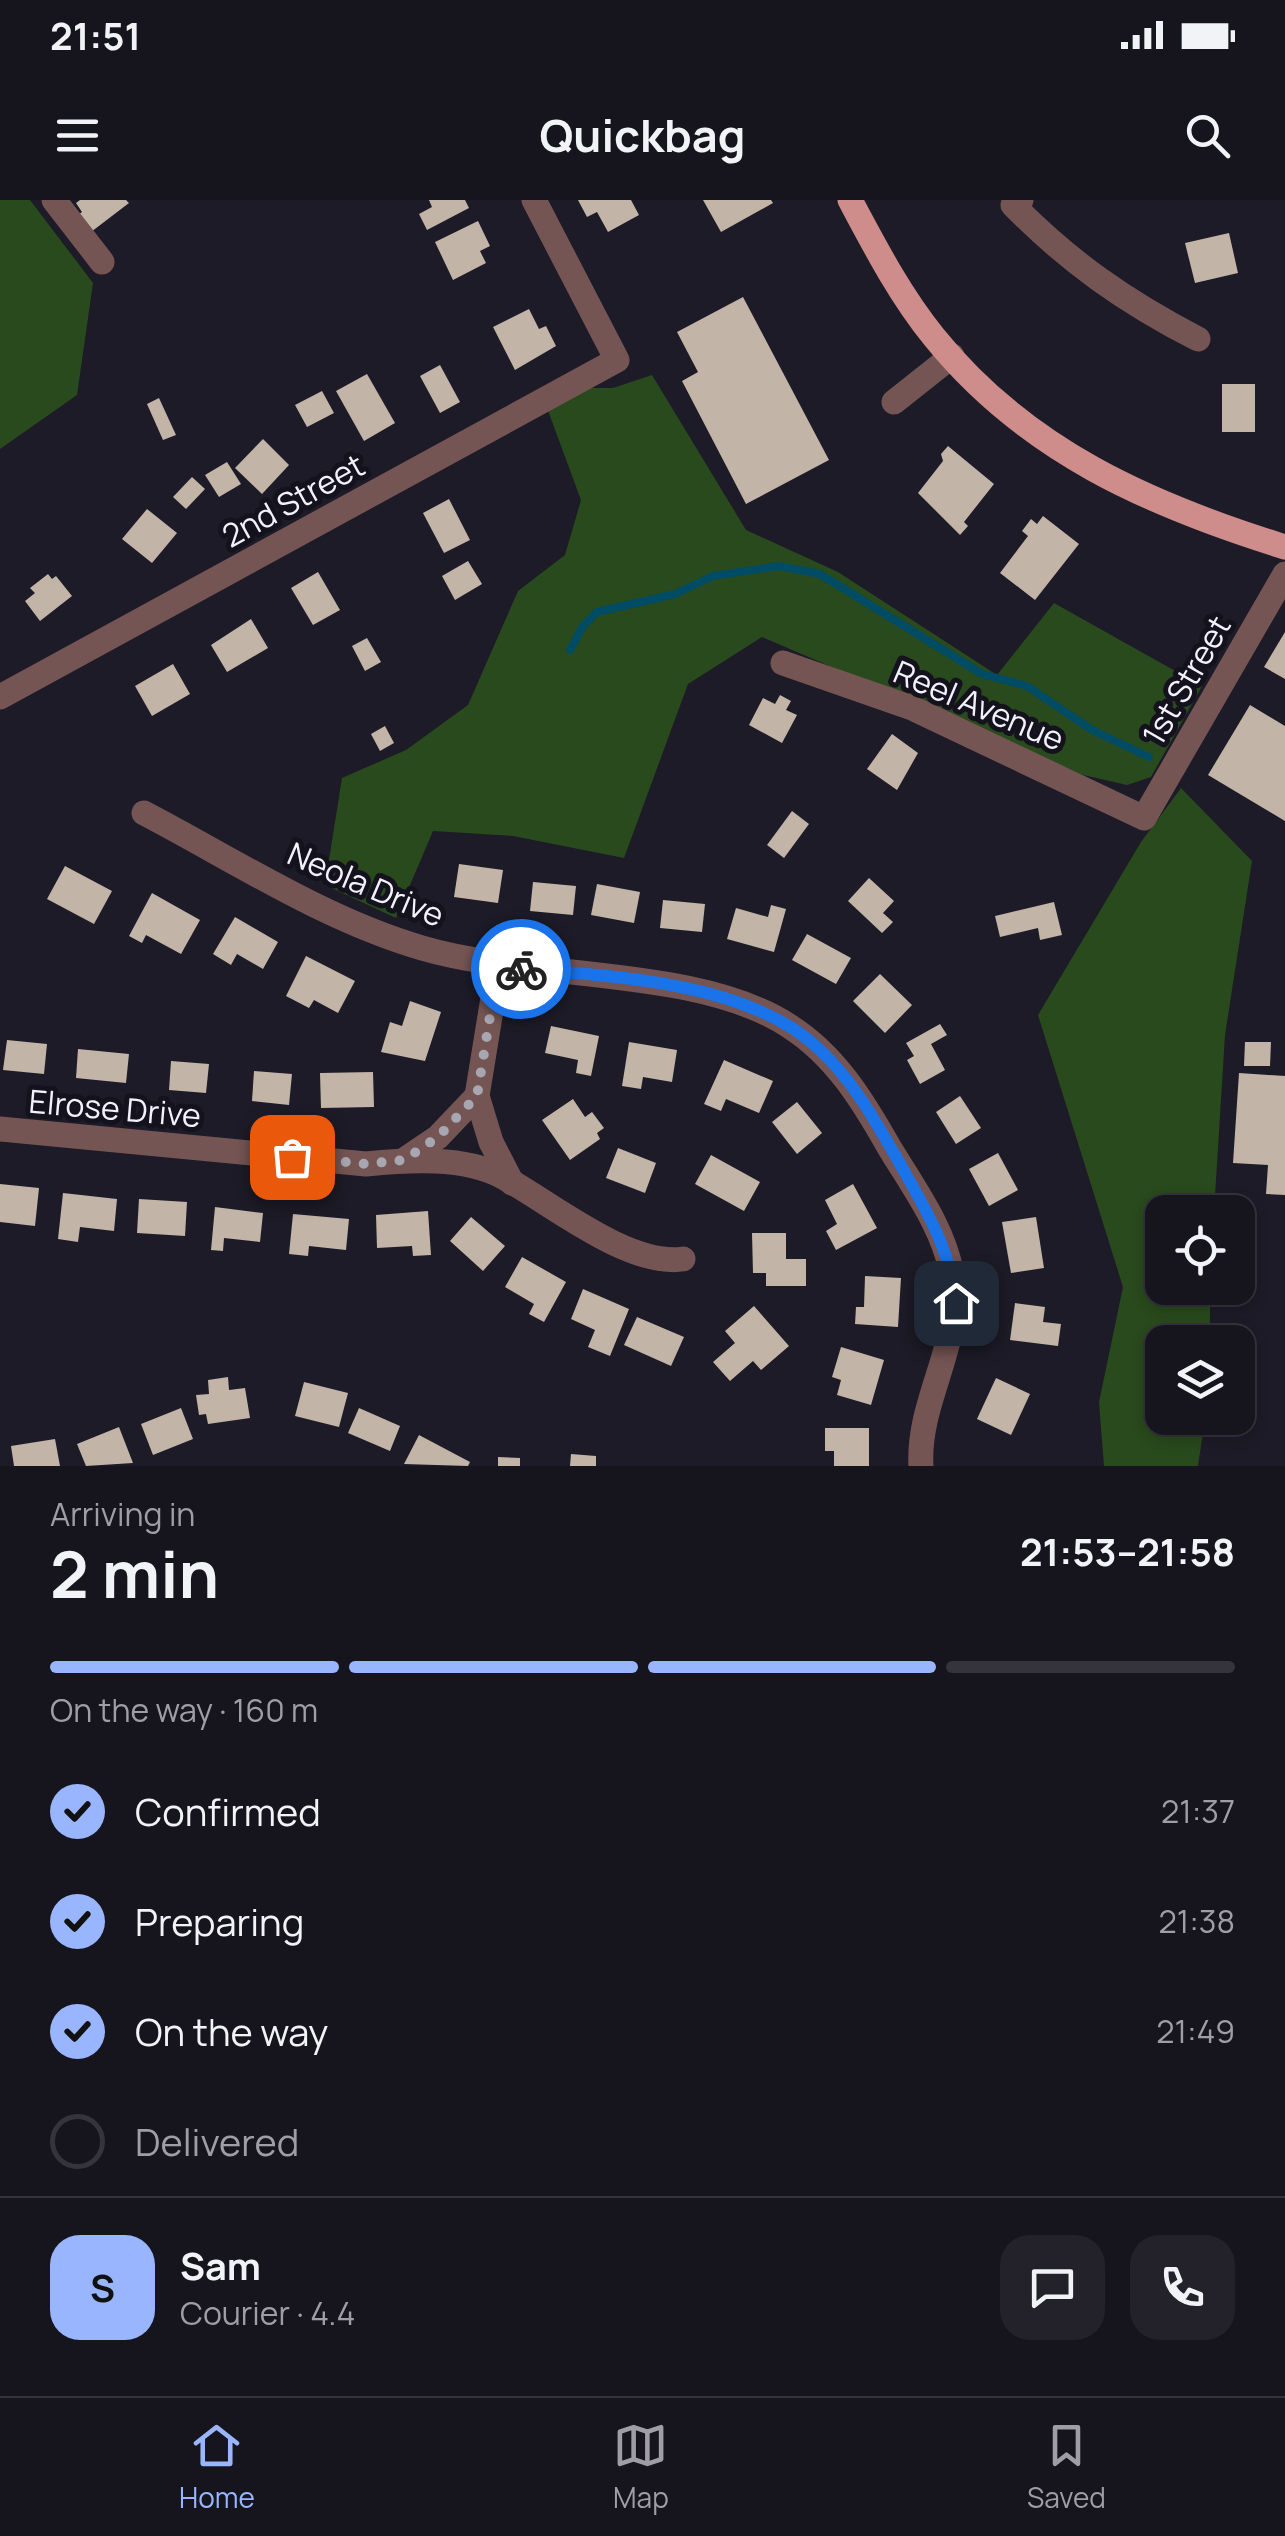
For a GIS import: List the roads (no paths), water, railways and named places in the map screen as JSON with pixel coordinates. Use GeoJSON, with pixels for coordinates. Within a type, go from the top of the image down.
{"type":"FeatureCollection","features":[{"type":"Feature","properties":{"kind":"main road"},"geometry":{"type":"LineString","coordinates":[[850,200],[906,298],[952,356],[1051,444],[1153,503],[1285,548]]}},
{"type":"Feature","properties":{"kind":"street"},"geometry":{"type":"LineString","coordinates":[[54,200],[102,262]]}},
{"type":"Feature","properties":{"kind":"street","name":"2nd Street"},"geometry":{"type":"LineString","coordinates":[[0,697],[618,360],[534,200]]}},
{"type":"Feature","properties":{"kind":"street"},"geometry":{"type":"LineString","coordinates":[[1021,200],[1012,204],[1058,250],[1104,287],[1198,338]]}},
{"type":"Feature","properties":{"kind":"street"},"geometry":{"type":"LineString","coordinates":[[894,402],[952,356]]}},
{"type":"Feature","properties":{"kind":"street","name":"1st Street"},"geometry":{"type":"LineString","coordinates":[[1144,818],[1285,574]]}},
{"type":"Feature","properties":{"kind":"street","name":"Reel Avenue"},"geometry":{"type":"LineString","coordinates":[[783,663],[912,708],[1144,818]]}},
{"type":"Feature","properties":{"kind":"street","name":"Neola Drive"},"geometry":{"type":"LineString","coordinates":[[144,813],[388,937],[498,967],[586,974],[752,1006],[790,1026],[840,1071],[866,1106],[935,1225],[951,1270],[956,1303],[952,1330],[926,1419],[921,1466]]}},
{"type":"Feature","properties":{"kind":"street"},"geometry":{"type":"LineString","coordinates":[[498,967],[477,1096],[491,1142],[513,1184]]}},
{"type":"Feature","properties":{"kind":"street"},"geometry":{"type":"LineString","coordinates":[[404,1160],[438,1137],[477,1096]]}},
{"type":"Feature","properties":{"kind":"street","name":"Elrose Drive"},"geometry":{"type":"LineString","coordinates":[[0,1130],[366,1164],[404,1160],[463,1165],[513,1184],[651,1259],[683,1258]]}},
{"type":"Feature","properties":{"kind":"waterway"},"geometry":{"type":"LineString","coordinates":[[570,650],[583,626],[597,612],[675,594],[713,576],[779,566],[820,574],[982,674],[1027,686],[1092,730],[1149,757]]}}]}
